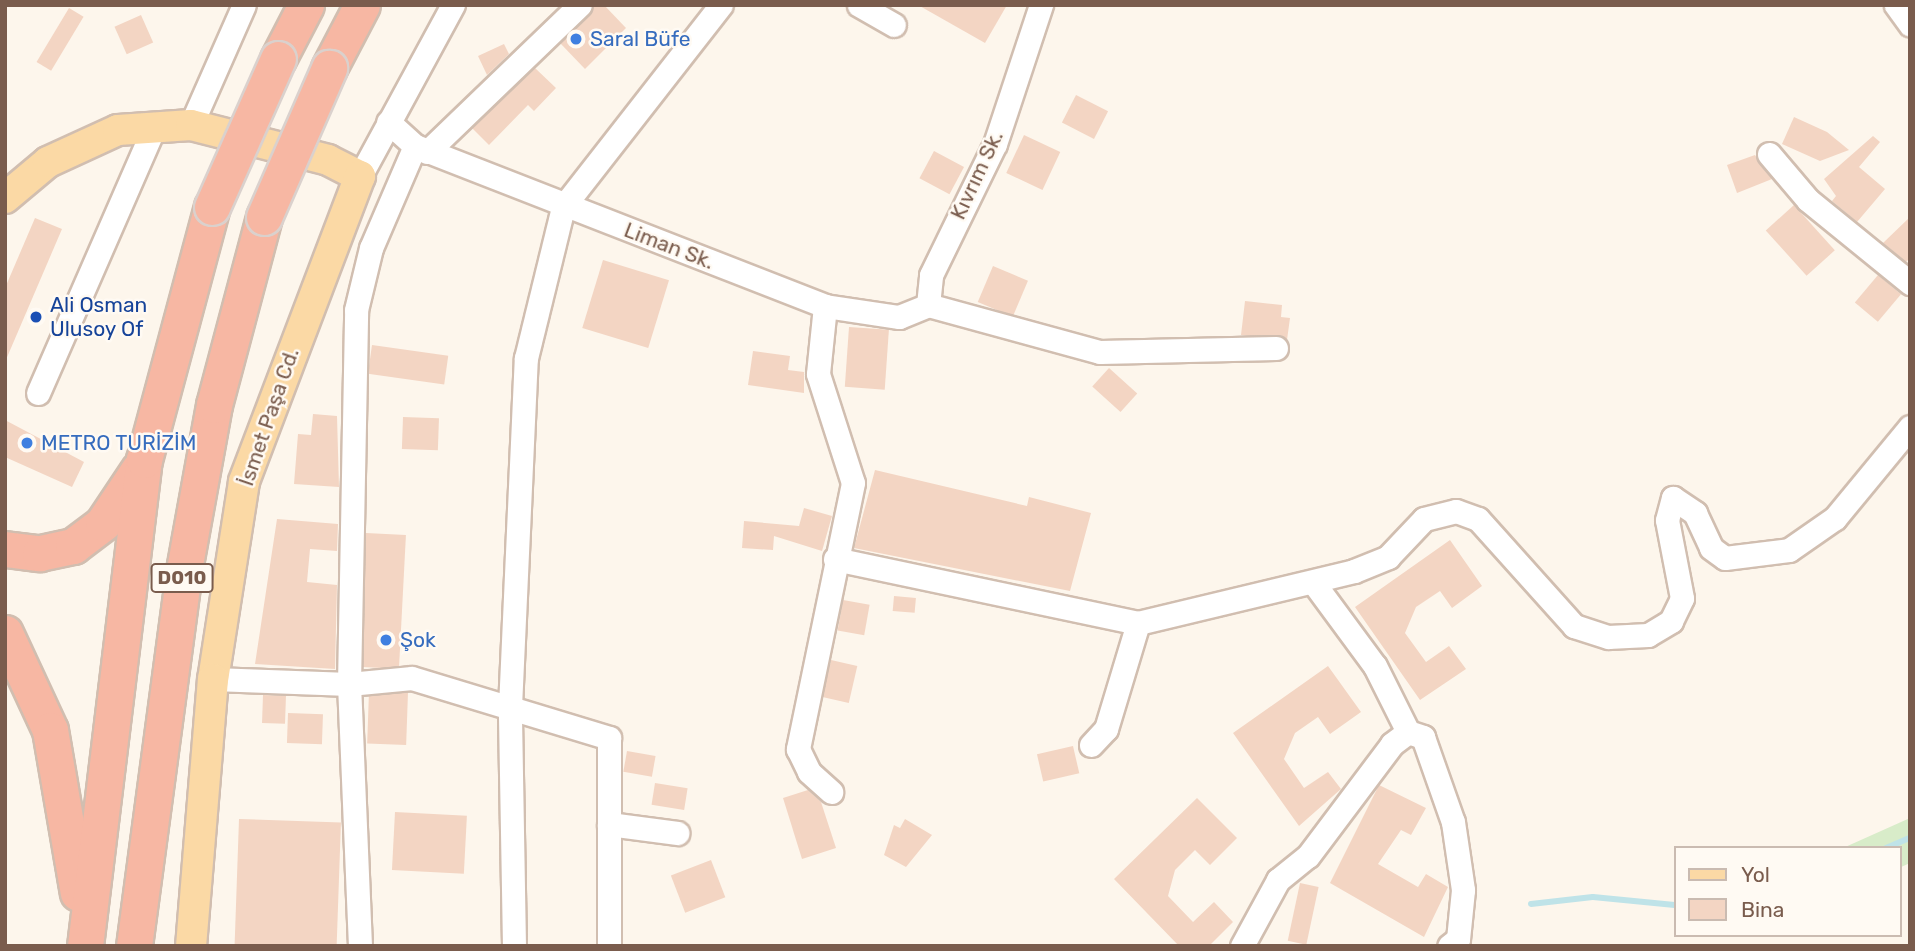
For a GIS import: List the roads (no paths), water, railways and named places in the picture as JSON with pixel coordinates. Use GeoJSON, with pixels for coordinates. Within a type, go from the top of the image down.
{"type":"FeatureCollection","features":[{"type":"Feature","properties":{"kind":"highway","name":"D010"},"geometry":{"type":"LineString","coordinates":[[83,946],[145,460],[212,207],[278,59],[306,5]]}},
{"type":"Feature","properties":{"kind":"highway","name":"D010"},"geometry":{"type":"LineString","coordinates":[[134,946],[186,558],[214,405],[264,217],[329,68],[362,5]]}},
{"type":"Feature","properties":{"kind":"highway"},"geometry":{"type":"LineString","coordinates":[[5,549],[40,553],[73,546],[103,523],[145,460]]}},
{"type":"Feature","properties":{"kind":"highway"},"geometry":{"type":"LineString","coordinates":[[5,633],[50,730],[63,782],[83,946]]}},
{"type":"Feature","properties":{"kind":"main road"},"geometry":{"type":"LineString","coordinates":[[5,198],[48,162],[118,130],[191,125],[328,160],[360,176]]}},
{"type":"Feature","properties":{"kind":"main road","name":"İsmet Paşa Cd."},"geometry":{"type":"LineString","coordinates":[[191,946],[214,679],[244,482],[360,176]]}},
{"type":"Feature","properties":{"kind":"street"},"geometry":{"type":"LineString","coordinates":[[191,125],[244,5]]}},
{"type":"Feature","properties":{"kind":"street","name":"İsmet Paşa Cd."},"geometry":{"type":"LineString","coordinates":[[360,176],[453,5]]}},
{"type":"Feature","properties":{"kind":"street"},"geometry":{"type":"LineString","coordinates":[[360,946],[349,684],[356,310],[371,248],[421,149],[580,5]]}},
{"type":"Feature","properties":{"kind":"street"},"geometry":{"type":"LineString","coordinates":[[514,946],[510,707],[526,358],[563,208],[721,5]]}},
{"type":"Feature","properties":{"kind":"street"},"geometry":{"type":"LineString","coordinates":[[859,5],[894,25]]}},
{"type":"Feature","properties":{"kind":"street","name":"Kıvrım Sk."},"geometry":{"type":"LineString","coordinates":[[928,305],[932,275],[995,144],[1041,5]]}},
{"type":"Feature","properties":{"kind":"street"},"geometry":{"type":"LineString","coordinates":[[1896,5],[1910,24]]}},
{"type":"Feature","properties":{"kind":"street"},"geometry":{"type":"LineString","coordinates":[[388,122],[421,149]]}},
{"type":"Feature","properties":{"kind":"street"},"geometry":{"type":"LineString","coordinates":[[38,393],[154,128]]}},
{"type":"Feature","properties":{"kind":"street","name":"Liman Sk."},"geometry":{"type":"LineString","coordinates":[[421,149],[483,169],[563,208],[825,306],[899,317],[928,305]]}},
{"type":"Feature","properties":{"kind":"street"},"geometry":{"type":"LineString","coordinates":[[1769,153],[1808,200],[1910,283]]}},
{"type":"Feature","properties":{"kind":"street"},"geometry":{"type":"LineString","coordinates":[[928,305],[1100,352],[1276,348]]}},
{"type":"Feature","properties":{"kind":"street"},"geometry":{"type":"LineString","coordinates":[[825,306],[818,374],[853,483],[835,559],[798,749],[809,772],[831,792]]}},
{"type":"Feature","properties":{"kind":"street"},"geometry":{"type":"LineString","coordinates":[[835,559],[1138,623],[1313,582],[1388,557],[1424,519],[1456,511],[1478,519],[1574,626],[1608,637],[1648,635],[1671,621],[1682,598],[1667,520],[1673,498],[1695,513],[1711,548],[1725,558],[1789,550],[1835,518],[1910,427]]}},
{"type":"Feature","properties":{"kind":"street"},"geometry":{"type":"LineString","coordinates":[[1313,582],[1374,666],[1408,732],[1423,737],[1453,822],[1463,890],[1458,939],[1449,946]]}},
{"type":"Feature","properties":{"kind":"street"},"geometry":{"type":"LineString","coordinates":[[1091,745],[1106,729],[1138,623]]}},
{"type":"Feature","properties":{"kind":"street"},"geometry":{"type":"LineString","coordinates":[[214,679],[349,684],[412,678],[609,738],[609,946]]}},
{"type":"Feature","properties":{"kind":"street"},"geometry":{"type":"LineString","coordinates":[[1242,946],[1278,880],[1308,856],[1392,744],[1408,732]]}},
{"type":"Feature","properties":{"kind":"street"},"geometry":{"type":"LineString","coordinates":[[609,824],[677,833]]}},
{"type":"Feature","properties":{"kind":"waterway"},"geometry":{"type":"LineString","coordinates":[[1891,846],[1910,838]]}},
{"type":"Feature","properties":{"kind":"waterway"},"geometry":{"type":"LineString","coordinates":[[1531,904],[1593,897],[1674,905]]}},
{"type":"Feature","properties":{"kind":"place","name":"Saral Büfe"},"geometry":{"type":"Point","coordinates":[576,39]}},
{"type":"Feature","properties":{"kind":"place","name":"Ali Osman Ulusoy Of"},"geometry":{"type":"Point","coordinates":[36,317]}},
{"type":"Feature","properties":{"kind":"place","name":"METRO TURİZİM"},"geometry":{"type":"Point","coordinates":[27,443]}},
{"type":"Feature","properties":{"kind":"place","name":"Şok"},"geometry":{"type":"Point","coordinates":[386,640]}}]}
